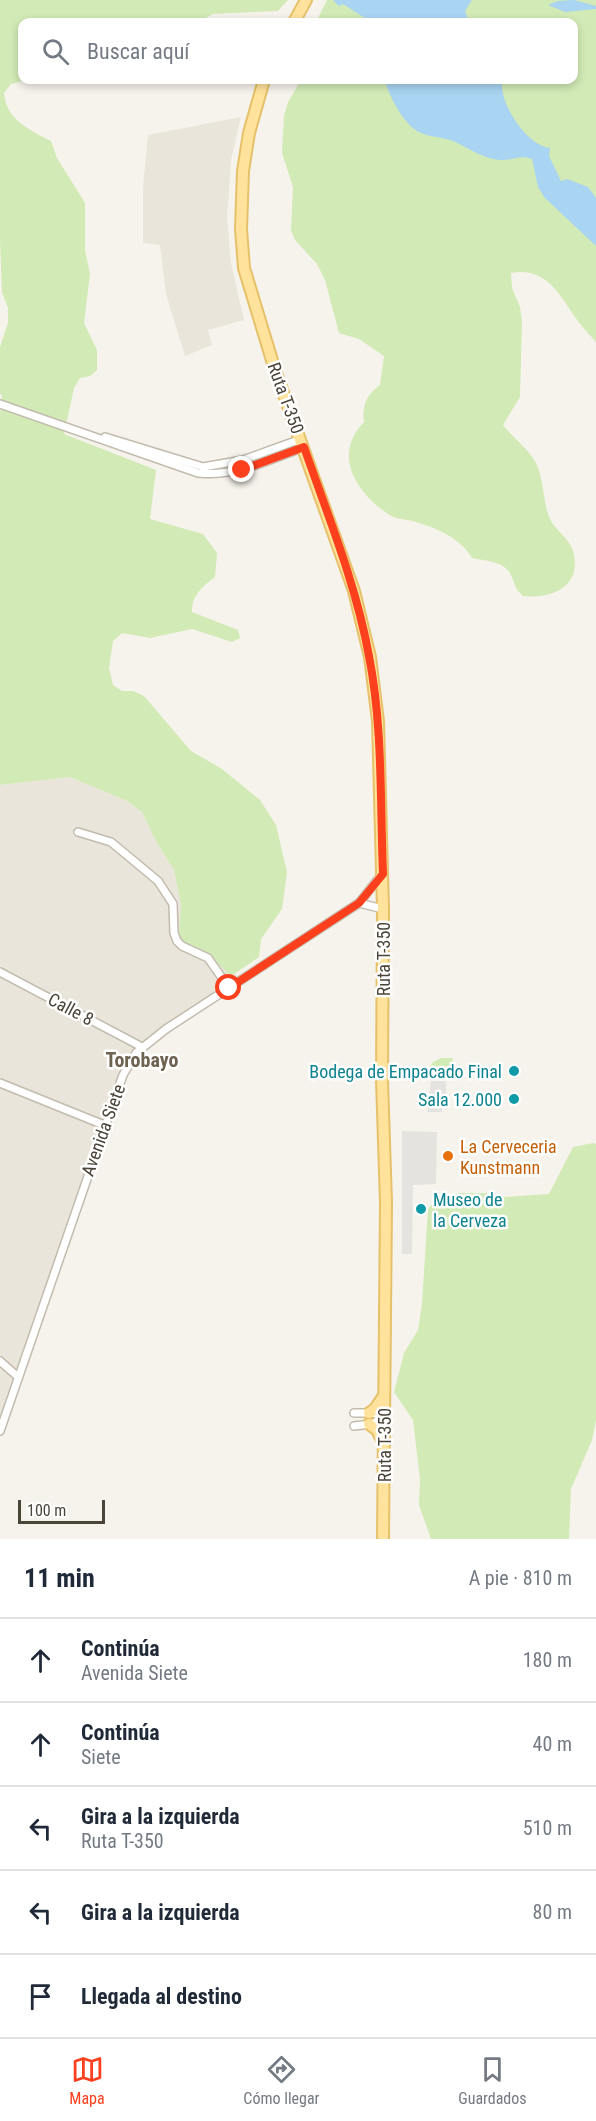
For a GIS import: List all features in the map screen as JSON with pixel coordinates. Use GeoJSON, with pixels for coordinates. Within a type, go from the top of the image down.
{"type":"FeatureCollection","features":[{"type":"Feature","properties":{"kind":"main road"},"geometry":{"type":"LineString","coordinates":[[296,18],[306,0]]}},
{"type":"Feature","properties":{"kind":"main road","name":"Ruta T-350"},"geometry":{"type":"LineString","coordinates":[[263,84],[249,133],[243,171],[242,249],[253,305],[350,578],[370,657],[378,722],[383,874],[383,1539]]}},
{"type":"Feature","properties":{"kind":"main road"},"geometry":{"type":"LineString","coordinates":[[384,1394],[369,1418],[384,1446]]}},
{"type":"Feature","properties":{"kind":"street"},"geometry":{"type":"LineString","coordinates":[[0,404],[181,469],[207,474],[242,470],[302,443]]}},
{"type":"Feature","properties":{"kind":"street"},"geometry":{"type":"LineString","coordinates":[[78,832],[111,842],[158,880],[173,904],[174,933],[177,940],[186,948],[208,958],[229,988]]}},
{"type":"Feature","properties":{"kind":"street","name":"Avenida Siete"},"geometry":{"type":"LineString","coordinates":[[0,1431],[17,1376],[125,1069],[142,1047],[359,903],[383,874]]}},
{"type":"Feature","properties":{"kind":"street"},"geometry":{"type":"LineString","coordinates":[[359,903],[383,909]]}},
{"type":"Feature","properties":{"kind":"street","name":"Calle 8"},"geometry":{"type":"LineString","coordinates":[[0,972],[142,1047]]}},
{"type":"Feature","properties":{"kind":"street"},"geometry":{"type":"LineString","coordinates":[[0,1083],[104,1125]]}},
{"type":"Feature","properties":{"kind":"street"},"geometry":{"type":"LineString","coordinates":[[0,1361],[17,1376]]}},
{"type":"Feature","properties":{"kind":"street"},"geometry":{"type":"LineString","coordinates":[[354,1413],[369,1418],[384,1417]]}},
{"type":"Feature","properties":{"kind":"street"},"geometry":{"type":"LineString","coordinates":[[354,1426],[369,1418],[384,1417]]}},
{"type":"Feature","properties":{"kind":"shaded area"},"geometry":{"type":"Polygon","coordinates":[[[241,117],[231,160],[227,218],[231,263],[244,320],[208,330],[212,345],[185,356],[166,294],[160,245],[143,243],[143,187],[148,135],[241,117]]]}},
{"type":"Feature","properties":{"kind":"shaded area"},"geometry":{"type":"Polygon","coordinates":[[[70,777],[127,801],[142,812],[157,843],[174,870],[212,956],[239,977],[144,1042],[126,1061],[0,1422],[0,785],[70,777]]]}},
{"type":"Feature","properties":{"kind":"shaded area"},"geometry":{"type":"Polygon","coordinates":[[[431,1081],[446,1081],[446,1106],[442,1106],[442,1112],[427,1112],[431,1081]]]}},
{"type":"Feature","properties":{"kind":"shaded area"},"geometry":{"type":"Polygon","coordinates":[[[402,1131],[437,1132],[436,1184],[413,1185],[412,1254],[402,1254],[402,1131]]]}},
{"type":"Feature","properties":{"kind":"green space"},"geometry":{"type":"Polygon","coordinates":[[[0,0],[288,0],[278,11],[213,14],[206,18],[18,18],[18,82],[11,84],[4,93],[9,110],[14,117],[27,128],[51,141],[57,158],[85,203],[85,250],[90,274],[84,323],[97,350],[97,370],[90,376],[80,378],[74,388],[64,434],[156,470],[150,519],[203,534],[217,553],[215,577],[196,596],[192,612],[238,630],[240,638],[232,642],[192,629],[150,638],[122,633],[113,641],[109,668],[113,685],[122,691],[133,691],[144,696],[191,751],[222,769],[260,800],[276,825],[287,872],[282,909],[261,939],[259,957],[231,976],[206,952],[183,941],[179,936],[181,904],[174,870],[157,843],[142,812],[127,801],[70,777],[0,785],[0,414],[2,395],[0,394],[0,347],[8,323],[8,308],[2,292],[0,0]]]}},
{"type":"Feature","properties":{"kind":"green space"},"geometry":{"type":"Polygon","coordinates":[[[327,0],[596,0],[596,342],[549,283],[533,274],[511,273],[512,288],[520,307],[522,321],[520,397],[503,425],[536,463],[551,521],[573,551],[575,563],[573,574],[569,582],[554,593],[523,596],[504,567],[494,562],[472,558],[456,540],[427,525],[388,514],[366,495],[358,484],[349,460],[350,447],[364,422],[366,401],[380,385],[384,356],[359,339],[339,333],[325,280],[317,264],[295,240],[291,230],[293,187],[282,153],[284,116],[288,102],[299,84],[578,84],[578,18],[318,18],[327,0]]]}},
{"type":"Feature","properties":{"kind":"green space"},"geometry":{"type":"Polygon","coordinates":[[[441,1058],[453,1058],[452,1073],[426,1073],[433,1062],[441,1058]]]}},
{"type":"Feature","properties":{"kind":"green space"},"geometry":{"type":"Polygon","coordinates":[[[596,1144],[596,1420],[592,1440],[571,1489],[569,1539],[431,1539],[419,1505],[420,1479],[413,1420],[394,1392],[404,1353],[418,1330],[422,1304],[428,1209],[437,1198],[459,1193],[495,1193],[505,1197],[549,1194],[573,1147],[596,1144]]]}},
{"type":"Feature","properties":{"kind":"water"},"geometry":{"type":"Polygon","coordinates":[[[333,0],[472,0],[465,11],[468,18],[365,18],[343,4],[339,6],[333,0]]]}},
{"type":"Feature","properties":{"kind":"water"},"geometry":{"type":"Polygon","coordinates":[[[574,0],[596,6],[596,9],[565,12],[548,5],[558,1],[574,0]]]}},
{"type":"Feature","properties":{"kind":"water"},"geometry":{"type":"Polygon","coordinates":[[[386,84],[502,84],[505,100],[523,131],[541,145],[550,148],[549,156],[561,181],[567,179],[588,187],[596,198],[596,246],[545,198],[538,187],[532,159],[523,157],[493,159],[453,141],[421,133],[403,117],[386,84]]]}},
{"type":"Feature","properties":{"kind":"place","name":"Bodega de Empacado Final"},"geometry":{"type":"Point","coordinates":[514,1071]}},
{"type":"Feature","properties":{"kind":"place","name":"Sala 12.000"},"geometry":{"type":"Point","coordinates":[514,1099]}},
{"type":"Feature","properties":{"kind":"place","name":"La Cerveceria Kunstmann"},"geometry":{"type":"Point","coordinates":[448,1156]}},
{"type":"Feature","properties":{"kind":"place","name":"Museo de la Cerveza"},"geometry":{"type":"Point","coordinates":[421,1209]}},
{"type":"Feature","properties":{"kind":"district","name":"Torobayo"},"geometry":{"type":"Point","coordinates":[142,1060]}},
{"type":"Feature","properties":{"kind":"route"},"geometry":{"type":"LineString","coordinates":[[229,988],[359,903],[383,874],[376,700],[370,657],[347,569],[304,447],[242,470]]}}]}
